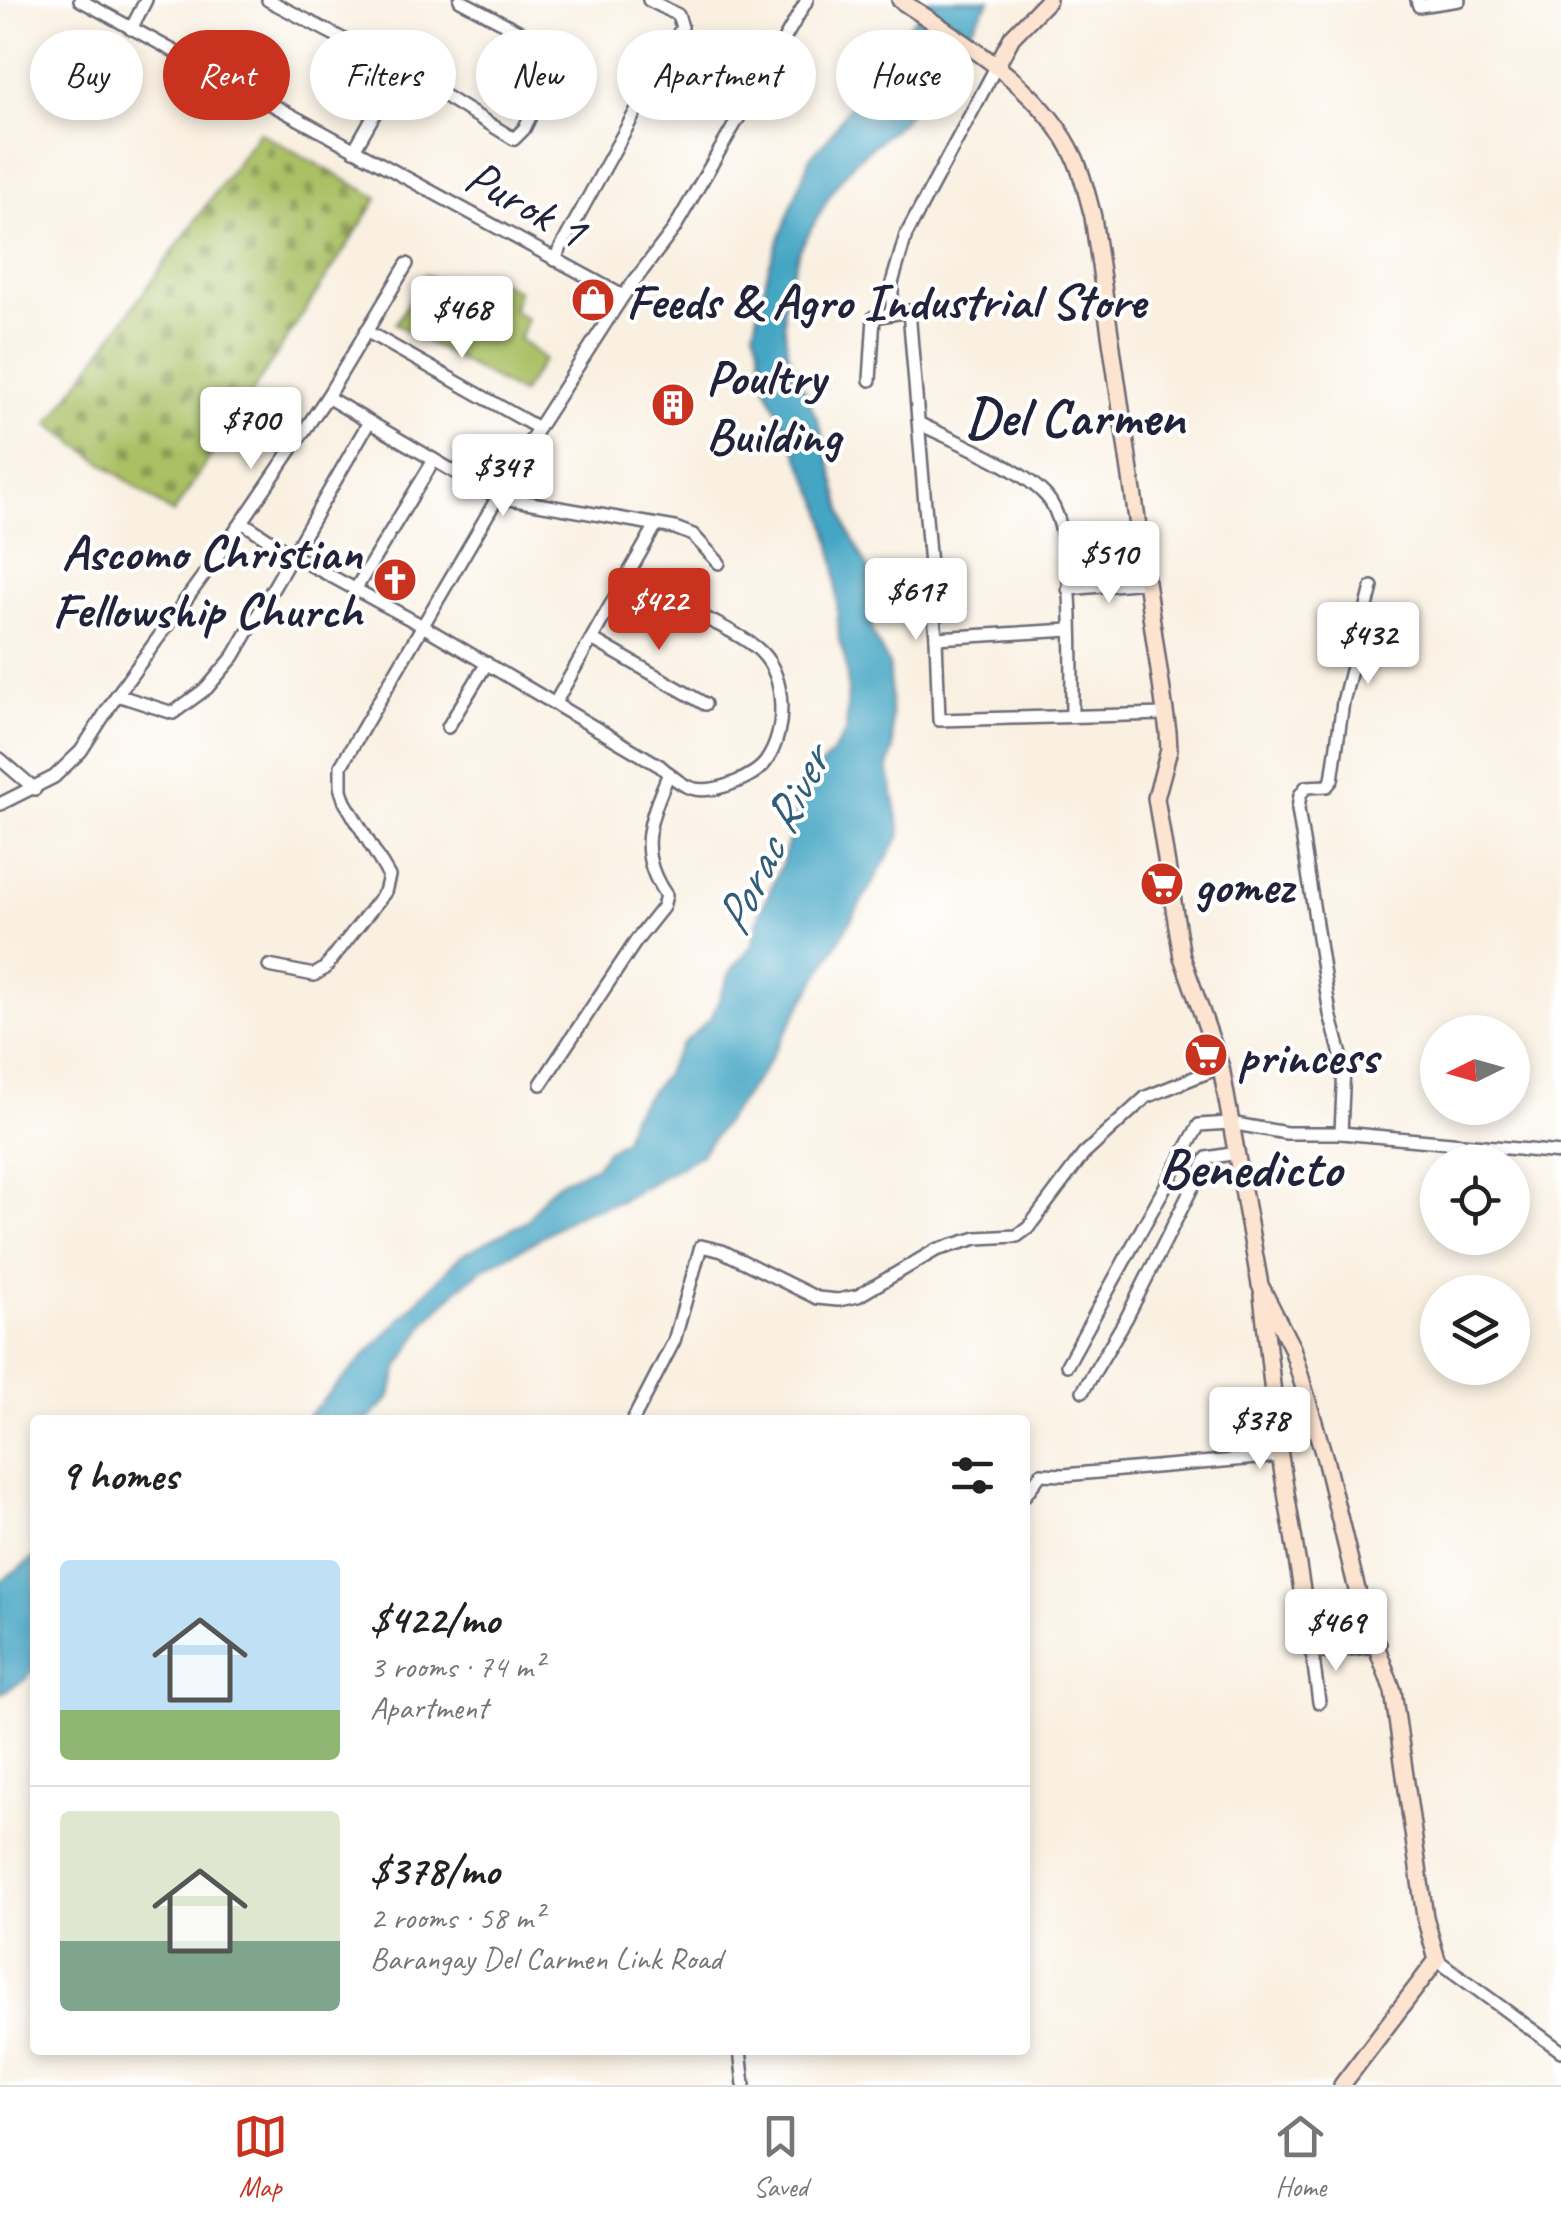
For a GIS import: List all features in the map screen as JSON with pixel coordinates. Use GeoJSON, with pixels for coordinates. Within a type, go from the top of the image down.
{"type":"FeatureCollection","features":[{"type":"Feature","properties":{"kind":"street","name":"Purok 1"},"geometry":{"type":"LineString","coordinates":[[80,0],[623,296]]}},
{"type":"Feature","properties":{"kind":"street"},"geometry":{"type":"LineString","coordinates":[[131,29],[146,0]]}},
{"type":"Feature","properties":{"kind":"street"},"geometry":{"type":"LineString","coordinates":[[268,0],[325,30]]}},
{"type":"Feature","properties":{"kind":"street"},"geometry":{"type":"LineString","coordinates":[[456,103],[514,138],[524,129],[558,60],[556,50],[460,0]]}},
{"type":"Feature","properties":{"kind":"street"},"geometry":{"type":"LineString","coordinates":[[554,260],[682,27],[678,15],[650,0]]}},
{"type":"Feature","properties":{"kind":"street"},"geometry":{"type":"LineString","coordinates":[[269,966],[314,975],[324,969],[382,898],[389,876],[345,802],[341,766],[538,428],[623,296],[674,228],[807,0]]}},
{"type":"Feature","properties":{"kind":"street"},"geometry":{"type":"LineString","coordinates":[[892,314],[892,283],[906,236],[1012,38],[1048,0]]}},
{"type":"Feature","properties":{"kind":"street"},"geometry":{"type":"LineString","coordinates":[[1417,0],[1419,6],[1459,0]]}},
{"type":"Feature","properties":{"kind":"street"},"geometry":{"type":"LineString","coordinates":[[906,4],[996,67],[1054,124],[1074,156],[1093,216],[1166,714],[1169,750],[1157,784],[1157,820],[1182,956],[1222,1068],[1260,1285],[1280,1456],[1319,1702]]}},
{"type":"Feature","properties":{"kind":"street"},"geometry":{"type":"LineString","coordinates":[[354,150],[371,120]]}},
{"type":"Feature","properties":{"kind":"street"},"geometry":{"type":"LineString","coordinates":[[0,804],[35,788],[81,751],[116,694],[242,522],[327,396],[407,264]]}},
{"type":"Feature","properties":{"kind":"street"},"geometry":{"type":"LineString","coordinates":[[870,380],[874,317],[909,311],[936,638],[938,720],[1166,714]]}},
{"type":"Feature","properties":{"kind":"street"},"geometry":{"type":"LineString","coordinates":[[366,331],[538,428]]}},
{"type":"Feature","properties":{"kind":"street"},"geometry":{"type":"LineString","coordinates":[[327,396],[497,497],[693,536],[719,563]]}},
{"type":"Feature","properties":{"kind":"street"},"geometry":{"type":"LineString","coordinates":[[116,694],[173,714],[207,688],[234,656],[370,422]]}},
{"type":"Feature","properties":{"kind":"street"},"geometry":{"type":"LineString","coordinates":[[920,424],[1011,471],[1045,494],[1059,518],[1066,554],[1072,716]]}},
{"type":"Feature","properties":{"kind":"street"},"geometry":{"type":"LineString","coordinates":[[354,590],[434,460]]}},
{"type":"Feature","properties":{"kind":"street"},"geometry":{"type":"LineString","coordinates":[[242,522],[294,556],[422,624],[694,789],[706,790],[755,772],[771,752],[780,716],[774,668],[748,641],[626,581]]}},
{"type":"Feature","properties":{"kind":"street"},"geometry":{"type":"LineString","coordinates":[[554,704],[656,526]]}},
{"type":"Feature","properties":{"kind":"street"},"geometry":{"type":"LineString","coordinates":[[1068,589],[1146,582]]}},
{"type":"Feature","properties":{"kind":"street"},"geometry":{"type":"LineString","coordinates":[[1341,1132],[1344,1066],[1330,1014],[1298,809],[1306,787],[1328,786],[1332,780],[1344,702],[1372,587]]}},
{"type":"Feature","properties":{"kind":"street"},"geometry":{"type":"LineString","coordinates":[[936,638],[1070,630]]}},
{"type":"Feature","properties":{"kind":"street"},"geometry":{"type":"LineString","coordinates":[[592,639],[706,704]]}},
{"type":"Feature","properties":{"kind":"street"},"geometry":{"type":"LineString","coordinates":[[448,727],[486,663]]}},
{"type":"Feature","properties":{"kind":"street"},"geometry":{"type":"LineString","coordinates":[[0,759],[35,788]]}},
{"type":"Feature","properties":{"kind":"street"},"geometry":{"type":"LineString","coordinates":[[541,1084],[636,940],[663,907],[666,895],[653,872],[646,843],[669,773]]}},
{"type":"Feature","properties":{"kind":"street"},"geometry":{"type":"LineString","coordinates":[[636,1415],[674,1341],[701,1246],[722,1251],[817,1298],[858,1296],[936,1250],[978,1238],[1017,1236],[1028,1228],[1083,1155],[1146,1097],[1222,1068]]}},
{"type":"Feature","properties":{"kind":"street"},"geometry":{"type":"LineString","coordinates":[[1067,1365],[1199,1125],[1230,1123],[1286,1133],[1341,1132],[1561,1153]]}},
{"type":"Feature","properties":{"kind":"street"},"geometry":{"type":"LineString","coordinates":[[1083,1391],[1126,1320],[1207,1158],[1237,1152]]}},
{"type":"Feature","properties":{"kind":"street"},"geometry":{"type":"LineString","coordinates":[[1260,1285],[1292,1348],[1325,1459],[1360,1602],[1393,1691],[1425,1917],[1437,1960],[1561,2051]]}},
{"type":"Feature","properties":{"kind":"street"},"geometry":{"type":"LineString","coordinates":[[1030,1475],[1280,1456]]}},
{"type":"Feature","properties":{"kind":"street"},"geometry":{"type":"LineString","coordinates":[[1030,1488],[1041,1474]]}},
{"type":"Feature","properties":{"kind":"street"},"geometry":{"type":"LineString","coordinates":[[1312,1651],[1378,1644]]}},
{"type":"Feature","properties":{"kind":"street"},"geometry":{"type":"LineString","coordinates":[[1342,2085],[1437,1960]]}},
{"type":"Feature","properties":{"kind":"street"},"geometry":{"type":"LineString","coordinates":[[741,2055],[744,2085]]}},
{"type":"Feature","properties":{"kind":"green space"},"geometry":{"type":"Polygon","coordinates":[[[259,132],[378,198],[173,514],[49,424],[259,132]]]}},
{"type":"Feature","properties":{"kind":"green space"},"geometry":{"type":"Polygon","coordinates":[[[425,275],[486,301],[492,277],[518,291],[513,310],[527,319],[519,339],[544,359],[521,394],[395,324],[425,275]]]}},
{"type":"Feature","properties":{"kind":"water"},"geometry":{"type":"Polygon","coordinates":[[[928,0],[990,0],[970,30],[904,30],[928,0]]]}},
{"type":"Feature","properties":{"kind":"water"},"geometry":{"type":"Polygon","coordinates":[[[840,120],[902,120],[855,161],[834,188],[799,251],[783,307],[787,350],[820,426],[847,528],[869,570],[872,632],[889,665],[893,751],[888,767],[901,834],[763,1071],[700,1155],[620,1201],[576,1215],[486,1267],[460,1287],[427,1321],[400,1364],[389,1399],[373,1415],[309,1415],[461,1255],[527,1221],[546,1193],[563,1180],[595,1167],[606,1151],[624,1140],[631,1115],[663,1077],[681,1045],[711,1018],[732,969],[752,945],[760,913],[782,863],[798,791],[846,732],[848,686],[839,640],[835,562],[822,507],[765,384],[754,331],[769,266],[810,157],[840,120]]]}},
{"type":"Feature","properties":{"kind":"water"},"geometry":{"type":"Polygon","coordinates":[[[30,1561],[30,1674],[0,1694],[0,1582],[30,1561]]]}},
{"type":"Feature","properties":{"kind":"place","name":"Feeds & Agro Industrial Store"},"geometry":{"type":"Point","coordinates":[593,300]}},
{"type":"Feature","properties":{"kind":"place","name":"Poultry Building"},"geometry":{"type":"Point","coordinates":[673,405]}},
{"type":"Feature","properties":{"kind":"place","name":"Ascomo Christian Fellowship Church"},"geometry":{"type":"Point","coordinates":[395,580]}},
{"type":"Feature","properties":{"kind":"place","name":"gomez"},"geometry":{"type":"Point","coordinates":[1162,884]}},
{"type":"Feature","properties":{"kind":"place","name":"princess"},"geometry":{"type":"Point","coordinates":[1206,1055]}},
{"type":"Feature","properties":{"kind":"district","name":"Del Carmen"},"geometry":{"type":"Point","coordinates":[1075,416]}},
{"type":"Feature","properties":{"kind":"district","name":"Benedicto"},"geometry":{"type":"Point","coordinates":[1250,1167]}},
{"type":"Feature","properties":{"kind":"water label","name":"Porac River"},"geometry":{"type":"Point","coordinates":[771,841]}}]}
